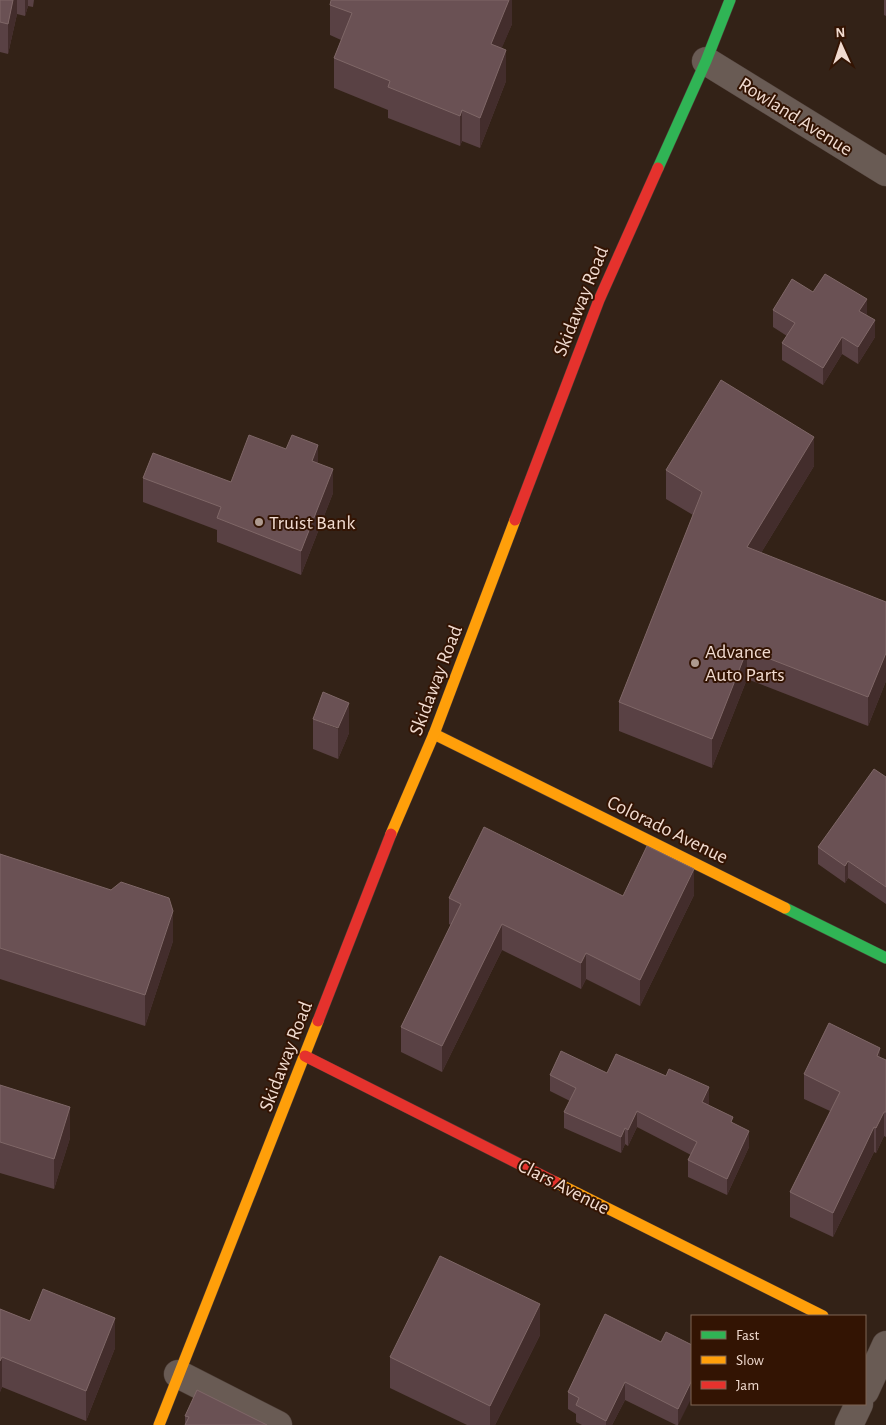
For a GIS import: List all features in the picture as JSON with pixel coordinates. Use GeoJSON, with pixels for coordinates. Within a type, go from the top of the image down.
{"type":"FeatureCollection","features":[{"type":"Feature","properties":{"kind":"main road","name":"Skidaway Road"},"geometry":{"type":"LineString","coordinates":[[159,1425],[306,1056],[375,873],[434,734],[599,300],[706,61],[730,0]]}},
{"type":"Feature","properties":{"kind":"main road","name":"Colorado Avenue"},"geometry":{"type":"LineString","coordinates":[[434,734],[886,958]]}},
{"type":"Feature","properties":{"kind":"main road","name":"Clars Avenue"},"geometry":{"type":"LineString","coordinates":[[306,1056],[821,1315]]}},
{"type":"Feature","properties":{"kind":"street","name":"Rowland Avenue"},"geometry":{"type":"LineString","coordinates":[[706,61],[886,172]]}},
{"type":"Feature","properties":{"kind":"street"},"geometry":{"type":"LineString","coordinates":[[866,1388],[880,1344]]}},
{"type":"Feature","properties":{"kind":"street"},"geometry":{"type":"LineString","coordinates":[[178,1374],[278,1425]]}},
{"type":"Feature","properties":{"kind":"street"},"geometry":{"type":"LineString","coordinates":[[849,1425],[859,1405]]}},
{"type":"Feature","properties":{"kind":"building"},"geometry":{"type":"Polygon","coordinates":[[[0,0],[13,0],[8,24],[0,22],[0,0]]]}},
{"type":"Feature","properties":{"kind":"building"},"geometry":{"type":"Polygon","coordinates":[[[331,0],[509,0],[491,44],[506,50],[480,118],[462,110],[460,116],[388,87],[390,81],[334,58],[352,13],[330,5],[331,0]]]}},
{"type":"Feature","properties":{"kind":"building"},"geometry":{"type":"Polygon","coordinates":[[[825,274],[867,299],[859,311],[875,320],[858,347],[842,337],[823,368],[782,343],[795,323],[773,310],[792,279],[813,292],[825,274]]]}},
{"type":"Feature","properties":{"kind":"building"},"geometry":{"type":"Polygon","coordinates":[[[721,380],[814,437],[747,547],[886,602],[886,653],[868,697],[747,650],[712,739],[619,702],[702,492],[666,470],[721,380]]]}},
{"type":"Feature","properties":{"kind":"building"},"geometry":{"type":"Polygon","coordinates":[[[249,435],[286,449],[292,435],[318,445],[312,461],[333,469],[301,551],[217,518],[221,507],[143,478],[153,453],[231,482],[249,435]]]}},
{"type":"Feature","properties":{"kind":"building"},"geometry":{"type":"Polygon","coordinates":[[[323,692],[349,703],[338,728],[313,719],[323,692]]]}},
{"type":"Feature","properties":{"kind":"building"},"geometry":{"type":"Polygon","coordinates":[[[874,769],[886,777],[886,887],[848,861],[845,866],[818,847],[874,769]]]}},
{"type":"Feature","properties":{"kind":"building"},"geometry":{"type":"Polygon","coordinates":[[[484,827],[623,896],[647,846],[694,869],[640,980],[586,953],[581,963],[502,924],[442,1046],[401,1027],[461,904],[449,898],[484,827]]]}},
{"type":"Feature","properties":{"kind":"building"},"geometry":{"type":"Polygon","coordinates":[[[0,854],[111,890],[121,882],[169,898],[173,911],[145,995],[0,948],[0,854]]]}},
{"type":"Feature","properties":{"kind":"building"},"geometry":{"type":"Polygon","coordinates":[[[829,1023],[880,1048],[877,1056],[886,1060],[886,1112],[884,1112],[876,1128],[874,1127],[833,1213],[790,1192],[840,1092],[804,1074],[829,1023]]]}},
{"type":"Feature","properties":{"kind":"building"},"geometry":{"type":"Polygon","coordinates":[[[561,1051],[607,1073],[616,1054],[666,1076],[669,1069],[709,1087],[702,1102],[733,1117],[731,1122],[749,1131],[727,1179],[688,1160],[697,1142],[637,1111],[628,1130],[625,1128],[621,1137],[564,1112],[576,1088],[550,1075],[561,1051]]]}},
{"type":"Feature","properties":{"kind":"building"},"geometry":{"type":"Polygon","coordinates":[[[0,1085],[70,1107],[54,1159],[0,1142],[0,1085]]]}},
{"type":"Feature","properties":{"kind":"building"},"geometry":{"type":"Polygon","coordinates":[[[440,1256],[540,1304],[490,1406],[390,1357],[440,1256]]]}},
{"type":"Feature","properties":{"kind":"building"},"geometry":{"type":"Polygon","coordinates":[[[43,1289],[115,1318],[86,1391],[2,1357],[0,1361],[0,1309],[30,1321],[43,1289]]]}},
{"type":"Feature","properties":{"kind":"building"},"geometry":{"type":"Polygon","coordinates":[[[605,1314],[661,1342],[666,1332],[691,1344],[691,1382],[678,1409],[625,1382],[606,1421],[576,1405],[579,1398],[568,1392],[605,1314]]]}},
{"type":"Feature","properties":{"kind":"building"},"geometry":{"type":"Polygon","coordinates":[[[197,1390],[267,1425],[185,1425],[189,1417],[185,1416],[197,1390]]]}},
{"type":"Feature","properties":{"kind":"traffic: fast"},"geometry":{"type":"LineString","coordinates":[[658,168],[706,61],[730,0]]}},
{"type":"Feature","properties":{"kind":"traffic: fast"},"geometry":{"type":"LineString","coordinates":[[785,908],[886,958]]}},
{"type":"Feature","properties":{"kind":"traffic: slow"},"geometry":{"type":"LineString","coordinates":[[391,834],[434,734],[515,520]]}},
{"type":"Feature","properties":{"kind":"traffic: slow"},"geometry":{"type":"LineString","coordinates":[[434,734],[785,908]]}},
{"type":"Feature","properties":{"kind":"traffic: slow"},"geometry":{"type":"LineString","coordinates":[[159,1425],[318,1021]]}},
{"type":"Feature","properties":{"kind":"traffic: slow"},"geometry":{"type":"LineString","coordinates":[[555,1182],[821,1315]]}},
{"type":"Feature","properties":{"kind":"traffic: jam"},"geometry":{"type":"LineString","coordinates":[[515,520],[599,300],[658,168]]}},
{"type":"Feature","properties":{"kind":"traffic: jam"},"geometry":{"type":"LineString","coordinates":[[318,1021],[391,834]]}},
{"type":"Feature","properties":{"kind":"traffic: jam"},"geometry":{"type":"LineString","coordinates":[[305,1056],[555,1182]]}},
{"type":"Feature","properties":{"kind":"place","name":"Truist Bank"},"geometry":{"type":"Point","coordinates":[259,522]}},
{"type":"Feature","properties":{"kind":"place","name":"Advance Auto Parts"},"geometry":{"type":"Point","coordinates":[695,663]}}]}
